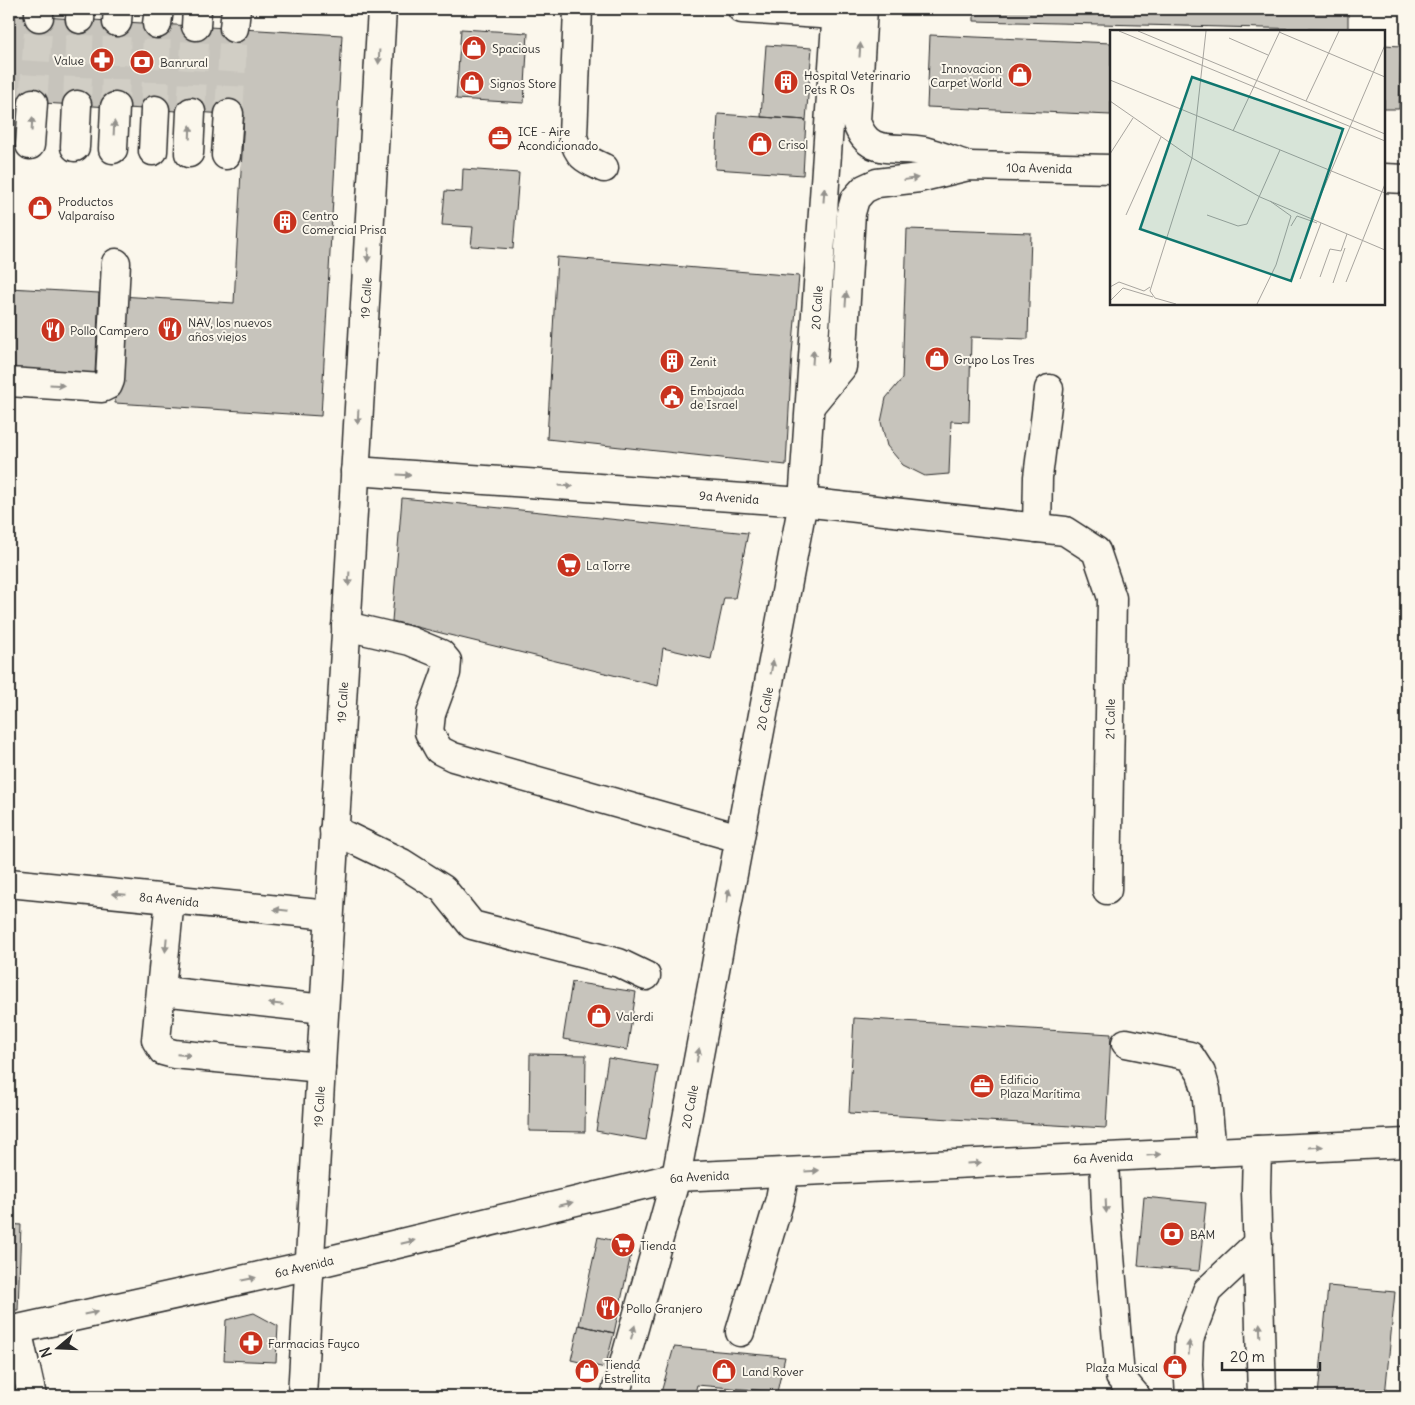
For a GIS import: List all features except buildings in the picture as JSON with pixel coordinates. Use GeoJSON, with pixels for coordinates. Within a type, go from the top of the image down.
{"type":"FeatureCollection","features":[{"type":"Feature","properties":{"kind":"street","name":"19 Calle"},"geometry":{"type":"LineString","coordinates":[[302,1396],[382,9]]}},
{"type":"Feature","properties":{"kind":"street"},"geometry":{"type":"LineString","coordinates":[[578,9],[573,136],[576,148],[585,159],[604,168]]}},
{"type":"Feature","properties":{"kind":"street"},"geometry":{"type":"LineString","coordinates":[[742,9],[836,12]]}},
{"type":"Feature","properties":{"kind":"street","name":"10a Avenida"},"geometry":{"type":"LineString","coordinates":[[862,9],[856,121],[864,139],[872,145],[881,148],[924,151],[969,166]]}},
{"type":"Feature","properties":{"kind":"street","name":"20 Calle"},"geometry":{"type":"LineString","coordinates":[[615,1396],[676,1178],[738,838],[803,502],[836,12]]}},
{"type":"Feature","properties":{"kind":"street"},"geometry":{"type":"LineString","coordinates":[[30,145],[33,102]]}},
{"type":"Feature","properties":{"kind":"street"},"geometry":{"type":"LineString","coordinates":[[75,147],[77,105]]}},
{"type":"Feature","properties":{"kind":"street"},"geometry":{"type":"LineString","coordinates":[[113,149],[115,107]]}},
{"type":"Feature","properties":{"kind":"street"},"geometry":{"type":"LineString","coordinates":[[153,151],[155,110]]}},
{"type":"Feature","properties":{"kind":"street"},"geometry":{"type":"LineString","coordinates":[[189,153],[191,112]]}},
{"type":"Feature","properties":{"kind":"street"},"geometry":{"type":"LineString","coordinates":[[226,154],[229,114]]}},
{"type":"Feature","properties":{"kind":"street","name":"10a Avenida"},"geometry":{"type":"LineString","coordinates":[[810,406],[842,367],[851,213],[855,199],[864,189],[877,183],[919,178],[969,166],[1110,169]]}},
{"type":"Feature","properties":{"kind":"street"},"geometry":{"type":"LineString","coordinates":[[1385,178],[1406,179]]}},
{"type":"Feature","properties":{"kind":"street"},"geometry":{"type":"LineString","coordinates":[[9,382],[102,388],[108,385],[110,380],[116,263]]}},
{"type":"Feature","properties":{"kind":"street"},"geometry":{"type":"LineString","coordinates":[[1037,528],[1038,477],[1049,389]]}},
{"type":"Feature","properties":{"kind":"street","name":"9a Avenida"},"geometry":{"type":"LineString","coordinates":[[355,471],[803,502],[1065,532],[1096,551]]}},
{"type":"Feature","properties":{"kind":"street","name":"21 Calle"},"geometry":{"type":"LineString","coordinates":[[1096,551],[1112,598],[1107,890]]}},
{"type":"Feature","properties":{"kind":"street"},"geometry":{"type":"LineString","coordinates":[[346,626],[410,641],[445,657],[447,661],[446,673],[431,714],[429,732],[439,750],[453,757],[738,838]]}},
{"type":"Feature","properties":{"kind":"street"},"geometry":{"type":"LineString","coordinates":[[334,830],[402,863],[443,889],[472,925],[619,963],[646,976]]}},
{"type":"Feature","properties":{"kind":"street","name":"8a Avenida"},"geometry":{"type":"LineString","coordinates":[[9,884],[329,915]]}},
{"type":"Feature","properties":{"kind":"street"},"geometry":{"type":"LineString","coordinates":[[170,899],[156,1040],[163,1051],[174,1054],[321,1068]]}},
{"type":"Feature","properties":{"kind":"street"},"geometry":{"type":"LineString","coordinates":[[162,991],[324,1009]]}},
{"type":"Feature","properties":{"kind":"street"},"geometry":{"type":"LineString","coordinates":[[1126,1043],[1190,1056],[1201,1073],[1206,1090],[1212,1152]]}},
{"type":"Feature","properties":{"kind":"street","name":"6a Avenida"},"geometry":{"type":"LineString","coordinates":[[13,1330],[310,1265],[676,1178],[1406,1143]]}},
{"type":"Feature","properties":{"kind":"street"},"geometry":{"type":"LineString","coordinates":[[1257,1150],[1262,1396]]}},
{"type":"Feature","properties":{"kind":"street"},"geometry":{"type":"LineString","coordinates":[[1104,1157],[1106,1208],[1120,1377],[1136,1396]]}},
{"type":"Feature","properties":{"kind":"street"},"geometry":{"type":"LineString","coordinates":[[740,1332],[780,1199],[786,1172]]}},
{"type":"Feature","properties":{"kind":"street"},"geometry":{"type":"LineString","coordinates":[[1190,1396],[1189,1339],[1207,1291],[1258,1243]]}},
{"type":"Feature","properties":{"kind":"street"},"geometry":{"type":"LineString","coordinates":[[13,1330],[32,1396]]}},
{"type":"Feature","properties":{"kind":"tunnel"},"geometry":{"type":"LineString","coordinates":[[33,103],[39,17]]}},
{"type":"Feature","properties":{"kind":"tunnel"},"geometry":{"type":"LineString","coordinates":[[77,105],[80,19]]}},
{"type":"Feature","properties":{"kind":"tunnel"},"geometry":{"type":"LineString","coordinates":[[115,107],[117,22]]}},
{"type":"Feature","properties":{"kind":"tunnel"},"geometry":{"type":"LineString","coordinates":[[155,110],[157,24]]}},
{"type":"Feature","properties":{"kind":"tunnel"},"geometry":{"type":"LineString","coordinates":[[191,112],[196,26]]}},
{"type":"Feature","properties":{"kind":"tunnel"},"geometry":{"type":"LineString","coordinates":[[229,114],[234,28]]}},
{"type":"Feature","properties":{"kind":"place","name":"Spacious"},"geometry":{"type":"Point","coordinates":[474,48]}},
{"type":"Feature","properties":{"kind":"place","name":"Value"},"geometry":{"type":"Point","coordinates":[102,60]}},
{"type":"Feature","properties":{"kind":"place","name":"Banrural"},"geometry":{"type":"Point","coordinates":[142,62]}},
{"type":"Feature","properties":{"kind":"place","name":"Innovacion Carpet World"},"geometry":{"type":"Point","coordinates":[1020,75]}},
{"type":"Feature","properties":{"kind":"place","name":"Hospital Veterinario Pets R Os"},"geometry":{"type":"Point","coordinates":[786,82]}},
{"type":"Feature","properties":{"kind":"place","name":"Signos Store"},"geometry":{"type":"Point","coordinates":[472,83]}},
{"type":"Feature","properties":{"kind":"place","name":"ICE - Aire Acondicionado"},"geometry":{"type":"Point","coordinates":[500,138]}},
{"type":"Feature","properties":{"kind":"place","name":"Crisol"},"geometry":{"type":"Point","coordinates":[760,144]}},
{"type":"Feature","properties":{"kind":"place","name":"Productos Valparaíso"},"geometry":{"type":"Point","coordinates":[40,208]}},
{"type":"Feature","properties":{"kind":"place","name":"Centro Comercial Prisa"},"geometry":{"type":"Point","coordinates":[285,222]}},
{"type":"Feature","properties":{"kind":"place","name":"NAV, los nuevos años viejos"},"geometry":{"type":"Point","coordinates":[170,329]}},
{"type":"Feature","properties":{"kind":"place","name":"Pollo Campero"},"geometry":{"type":"Point","coordinates":[53,330]}},
{"type":"Feature","properties":{"kind":"place","name":"Grupo Los Tres"},"geometry":{"type":"Point","coordinates":[937,359]}},
{"type":"Feature","properties":{"kind":"place","name":"Zenit"},"geometry":{"type":"Point","coordinates":[672,361]}},
{"type":"Feature","properties":{"kind":"place","name":"Embajada de Israel"},"geometry":{"type":"Point","coordinates":[672,397]}},
{"type":"Feature","properties":{"kind":"place","name":"La Torre"},"geometry":{"type":"Point","coordinates":[569,565]}},
{"type":"Feature","properties":{"kind":"place","name":"Valerdi"},"geometry":{"type":"Point","coordinates":[599,1016]}},
{"type":"Feature","properties":{"kind":"place","name":"Edificio Plaza Marítima"},"geometry":{"type":"Point","coordinates":[982,1086]}},
{"type":"Feature","properties":{"kind":"place","name":"BAM"},"geometry":{"type":"Point","coordinates":[1172,1234]}},
{"type":"Feature","properties":{"kind":"place","name":"Tienda"},"geometry":{"type":"Point","coordinates":[623,1245]}},
{"type":"Feature","properties":{"kind":"place","name":"Pollo Granjero"},"geometry":{"type":"Point","coordinates":[608,1308]}},
{"type":"Feature","properties":{"kind":"place","name":"Farmacias Fayco"},"geometry":{"type":"Point","coordinates":[251,1343]}},
{"type":"Feature","properties":{"kind":"place","name":"Plaza Musical"},"geometry":{"type":"Point","coordinates":[1175,1367]}},
{"type":"Feature","properties":{"kind":"place","name":"Tienda Estrellita"},"geometry":{"type":"Point","coordinates":[587,1371]}},
{"type":"Feature","properties":{"kind":"place","name":"Land Rover"},"geometry":{"type":"Point","coordinates":[724,1371]}}]}
